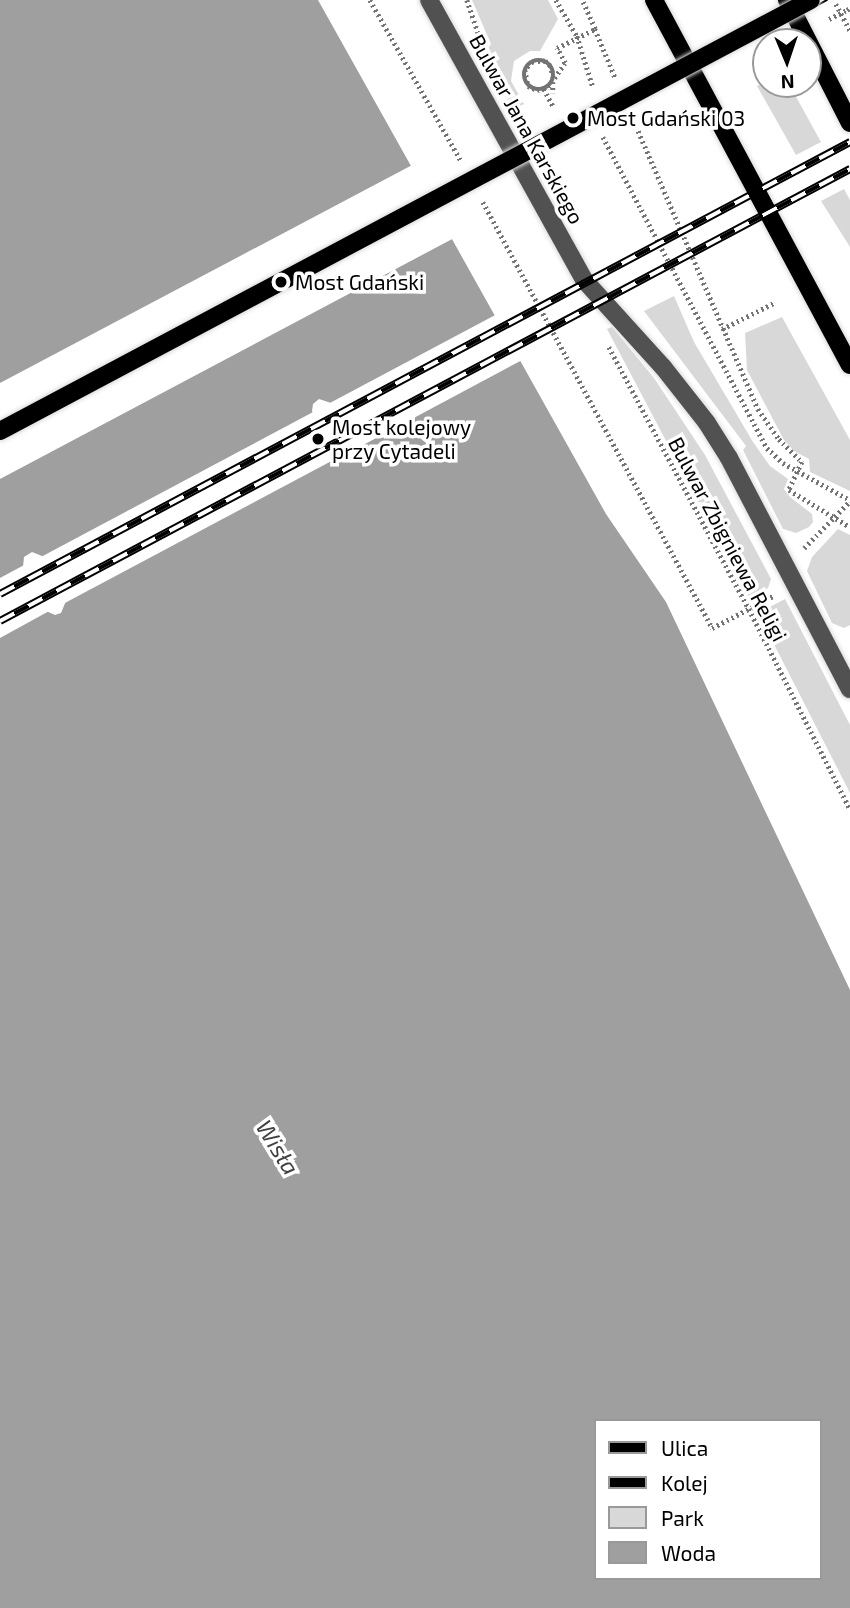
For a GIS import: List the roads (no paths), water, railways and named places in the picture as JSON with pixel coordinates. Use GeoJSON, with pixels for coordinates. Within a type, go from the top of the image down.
{"type":"FeatureCollection","features":[{"type":"Feature","properties":{"kind":"main road"},"geometry":{"type":"LineString","coordinates":[[654,0],[850,365]]}},
{"type":"Feature","properties":{"kind":"main road"},"geometry":{"type":"LineString","coordinates":[[787,0],[850,123]]}},
{"type":"Feature","properties":{"kind":"main road"},"geometry":{"type":"LineString","coordinates":[[0,431],[811,0]]}},
{"type":"Feature","properties":{"kind":"street","name":"Bulwar Jana Karskiego"},"geometry":{"type":"LineString","coordinates":[[429,0],[585,281],[663,367],[707,423],[729,458],[850,689]]}},
{"type":"Feature","properties":{"kind":"water","name":"Wisła"},"geometry":{"type":"Polygon","coordinates":[[[0,0],[318,0],[606,514],[666,602],[850,990],[850,1608],[0,1608],[0,0]],[[249,268],[244,280],[263,317],[278,321],[281,315],[260,270],[249,268]],[[319,399],[313,404],[312,411],[335,458],[339,461],[350,461],[355,448],[331,403],[319,399]],[[32,552],[24,557],[23,567],[46,611],[55,615],[61,613],[66,601],[42,556],[32,552]]]}},
{"type":"Feature","properties":{"kind":"tram line"},"geometry":{"type":"LineString","coordinates":[[0,423],[795,0]]}},
{"type":"Feature","properties":{"kind":"tram line"},"geometry":{"type":"LineString","coordinates":[[0,439],[827,0]]}},
{"type":"Feature","properties":{"kind":"railway"},"geometry":{"type":"LineString","coordinates":[[0,594],[850,142]]}},
{"type":"Feature","properties":{"kind":"railway"},"geometry":{"type":"LineString","coordinates":[[0,621],[850,169]]}},
{"type":"Feature","properties":{"kind":"place","name":"Most Gdański 03"},"geometry":{"type":"Point","coordinates":[573,118]}},
{"type":"Feature","properties":{"kind":"place","name":"Most Gdański"},"geometry":{"type":"Point","coordinates":[281,282]}},
{"type":"Feature","properties":{"kind":"place","name":"Most kolejowy przy Cytadeli"},"geometry":{"type":"Point","coordinates":[318,439]}}]}
